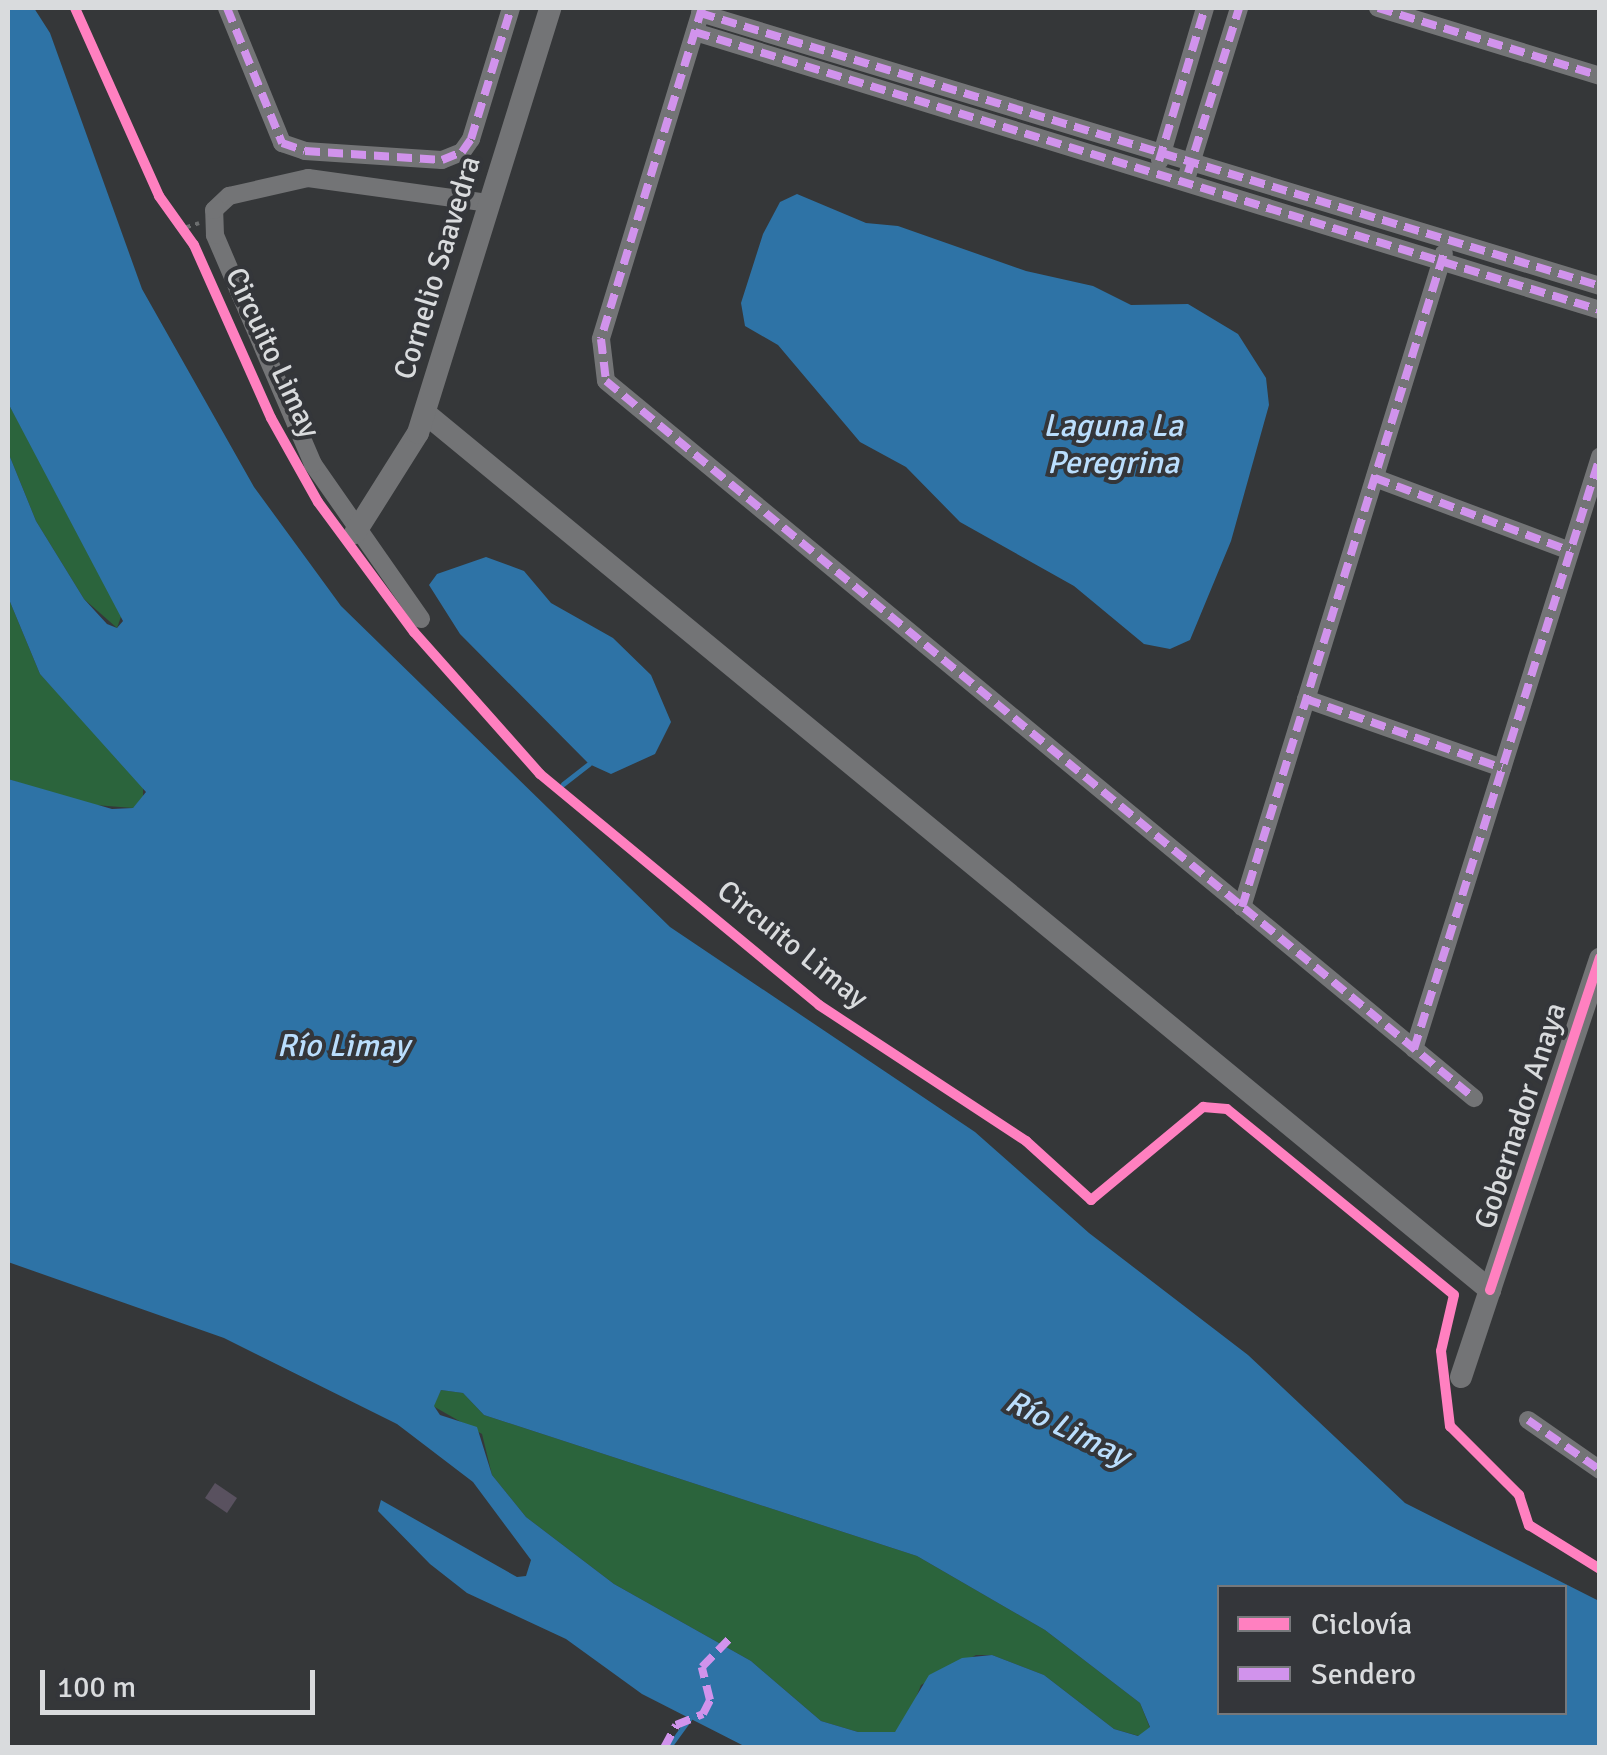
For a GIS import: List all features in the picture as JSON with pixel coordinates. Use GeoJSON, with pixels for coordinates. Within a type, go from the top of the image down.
{"type":"FeatureCollection","features":[{"type":"Feature","properties":{"kind":"street"},"geometry":{"type":"LineString","coordinates":[[227,8],[282,143],[304,151],[442,160],[462,152],[471,139],[512,8]]}},
{"type":"Feature","properties":{"kind":"street","name":"Cornelio Saavedra"},"geometry":{"type":"LineString","coordinates":[[356,533],[404,461],[425,413],[550,8]]}},
{"type":"Feature","properties":{"kind":"street"},"geometry":{"type":"LineString","coordinates":[[1156,174],[1205,8]]}},
{"type":"Feature","properties":{"kind":"street"},"geometry":{"type":"LineString","coordinates":[[1185,183],[1239,8]]}},
{"type":"Feature","properties":{"kind":"street"},"geometry":{"type":"LineString","coordinates":[[1378,8],[1600,76]]}},
{"type":"Feature","properties":{"kind":"street"},"geometry":{"type":"LineString","coordinates":[[1474,1098],[606,381],[602,339],[701,10],[1600,286]]}},
{"type":"Feature","properties":{"kind":"street"},"geometry":{"type":"LineString","coordinates":[[694,32],[1600,310]]}},
{"type":"Feature","properties":{"kind":"street"},"geometry":{"type":"LineString","coordinates":[[422,619],[356,533],[276,387],[216,235],[214,210],[229,196],[308,178],[490,203]]}},
{"type":"Feature","properties":{"kind":"street"},"geometry":{"type":"LineString","coordinates":[[1242,907],[1448,240]]}},
{"type":"Feature","properties":{"kind":"street"},"geometry":{"type":"LineString","coordinates":[[425,413],[1490,1290]]}},
{"type":"Feature","properties":{"kind":"street"},"geometry":{"type":"LineString","coordinates":[[1414,1049],[1600,457]]}},
{"type":"Feature","properties":{"kind":"street"},"geometry":{"type":"LineString","coordinates":[[1374,478],[1570,551]]}},
{"type":"Feature","properties":{"kind":"street"},"geometry":{"type":"LineString","coordinates":[[1306,699],[1502,768]]}},
{"type":"Feature","properties":{"kind":"street","name":"Gobernador Anaya"},"geometry":{"type":"LineString","coordinates":[[1461,1377],[1600,958]]}},
{"type":"Feature","properties":{"kind":"street"},"geometry":{"type":"LineString","coordinates":[[1528,1420],[1600,1470]]}},
{"type":"Feature","properties":{"kind":"green space"},"geometry":{"type":"Polygon","coordinates":[[[8,403],[123,611],[117,628],[84,599],[36,521],[8,452],[8,403]]]}},
{"type":"Feature","properties":{"kind":"green space"},"geometry":{"type":"Polygon","coordinates":[[[8,597],[40,674],[143,784],[143,801],[133,808],[82,804],[8,779],[8,597]]]}},
{"type":"Feature","properties":{"kind":"green space"},"geometry":{"type":"Polygon","coordinates":[[[441,1390],[463,1393],[484,1415],[917,1556],[1045,1630],[1140,1703],[1150,1728],[1139,1736],[1114,1729],[1044,1675],[992,1655],[976,1655],[921,1685],[905,1726],[895,1732],[858,1732],[821,1721],[751,1661],[614,1584],[526,1517],[492,1475],[482,1434],[433,1406],[441,1390]]]}},
{"type":"Feature","properties":{"kind":"water","name":"Río Limay"},"geometry":{"type":"Polygon","coordinates":[[[8,8],[34,8],[50,33],[142,289],[254,487],[341,606],[670,927],[975,1132],[1089,1233],[1248,1355],[1405,1503],[1599,1601],[1599,1747],[746,1747],[642,1694],[566,1639],[467,1593],[430,1564],[378,1511],[381,1500],[517,1577],[526,1576],[531,1560],[473,1482],[397,1424],[224,1338],[8,1262],[8,779],[112,809],[133,808],[146,792],[40,674],[8,597],[8,452],[36,521],[84,599],[107,624],[117,628],[123,621],[8,403],[8,8]],[[441,1390],[434,1406],[440,1415],[477,1427],[492,1475],[526,1517],[614,1584],[751,1661],[821,1721],[858,1732],[895,1732],[929,1675],[962,1658],[992,1655],[1044,1675],[1114,1729],[1138,1736],[1150,1727],[1140,1703],[1045,1630],[917,1556],[484,1415],[463,1393],[441,1390]]]}},
{"type":"Feature","properties":{"kind":"water","name":"Laguna La Peregrina"},"geometry":{"type":"Polygon","coordinates":[[[797,194],[866,223],[898,226],[1026,271],[1093,286],[1131,305],[1188,304],[1238,334],[1266,378],[1269,405],[1231,541],[1190,640],[1170,649],[1144,644],[1074,586],[960,522],[906,467],[860,442],[778,345],[745,326],[741,303],[763,234],[780,202],[797,194]]]}},
{"type":"Feature","properties":{"kind":"water"},"geometry":{"type":"Polygon","coordinates":[[[486,557],[524,571],[551,603],[613,638],[651,675],[671,722],[655,754],[611,774],[589,764],[460,634],[429,585],[437,574],[486,557]]]}},
{"type":"Feature","properties":{"kind":"building"},"geometry":{"type":"Polygon","coordinates":[[[215,1483],[237,1498],[227,1513],[205,1498],[215,1483]]]}},
{"type":"Feature","properties":{"kind":"waterway"},"geometry":{"type":"LineString","coordinates":[[563,784],[589,764]]}},
{"type":"Feature","properties":{"kind":"waterway"},"geometry":{"type":"LineString","coordinates":[[668,1748],[690,1718]]}},
{"type":"Feature","properties":{"kind":"marked path"},"geometry":{"type":"LineString","coordinates":[[227,8],[282,143],[305,151],[442,160],[462,152],[471,139],[511,8]]}},
{"type":"Feature","properties":{"kind":"marked path"},"geometry":{"type":"LineString","coordinates":[[702,8],[601,339],[606,381],[1474,1098]]}},
{"type":"Feature","properties":{"kind":"marked path"},"geometry":{"type":"LineString","coordinates":[[1159,161],[1205,8]]}},
{"type":"Feature","properties":{"kind":"marked path"},"geometry":{"type":"LineString","coordinates":[[1188,173],[1239,8]]}},
{"type":"Feature","properties":{"kind":"marked path"},"geometry":{"type":"LineString","coordinates":[[1378,8],[1600,76]]}},
{"type":"Feature","properties":{"kind":"marked path"},"geometry":{"type":"LineString","coordinates":[[700,13],[1600,286]]}},
{"type":"Feature","properties":{"kind":"marked path"},"geometry":{"type":"LineString","coordinates":[[695,32],[1600,310]]}},
{"type":"Feature","properties":{"kind":"marked path"},"geometry":{"type":"LineString","coordinates":[[1242,907],[1444,253]]}},
{"type":"Feature","properties":{"kind":"marked path"},"geometry":{"type":"LineString","coordinates":[[1414,1049],[1600,457]]}},
{"type":"Feature","properties":{"kind":"marked path"},"geometry":{"type":"LineString","coordinates":[[1375,478],[1570,551]]}},
{"type":"Feature","properties":{"kind":"marked path"},"geometry":{"type":"LineString","coordinates":[[1306,699],[1502,768]]}},
{"type":"Feature","properties":{"kind":"marked path"},"geometry":{"type":"LineString","coordinates":[[1528,1420],[1600,1470]]}},
{"type":"Feature","properties":{"kind":"marked path"},"geometry":{"type":"LineString","coordinates":[[664,1748],[676,1725],[703,1714],[710,1700],[702,1667],[733,1635]]}},
{"type":"Feature","properties":{"kind":"cycle path","name":"Circuito Limay"},"geometry":{"type":"LineString","coordinates":[[75,8],[159,196],[194,245],[271,418],[318,502],[414,632],[540,774],[819,1005],[1026,1141],[1091,1200],[1203,1107],[1227,1109],[1454,1295],[1441,1351],[1450,1426],[1519,1495],[1529,1525],[1600,1569]]}},
{"type":"Feature","properties":{"kind":"cycle path"},"geometry":{"type":"LineString","coordinates":[[1490,1290],[1600,958]]}}]}
